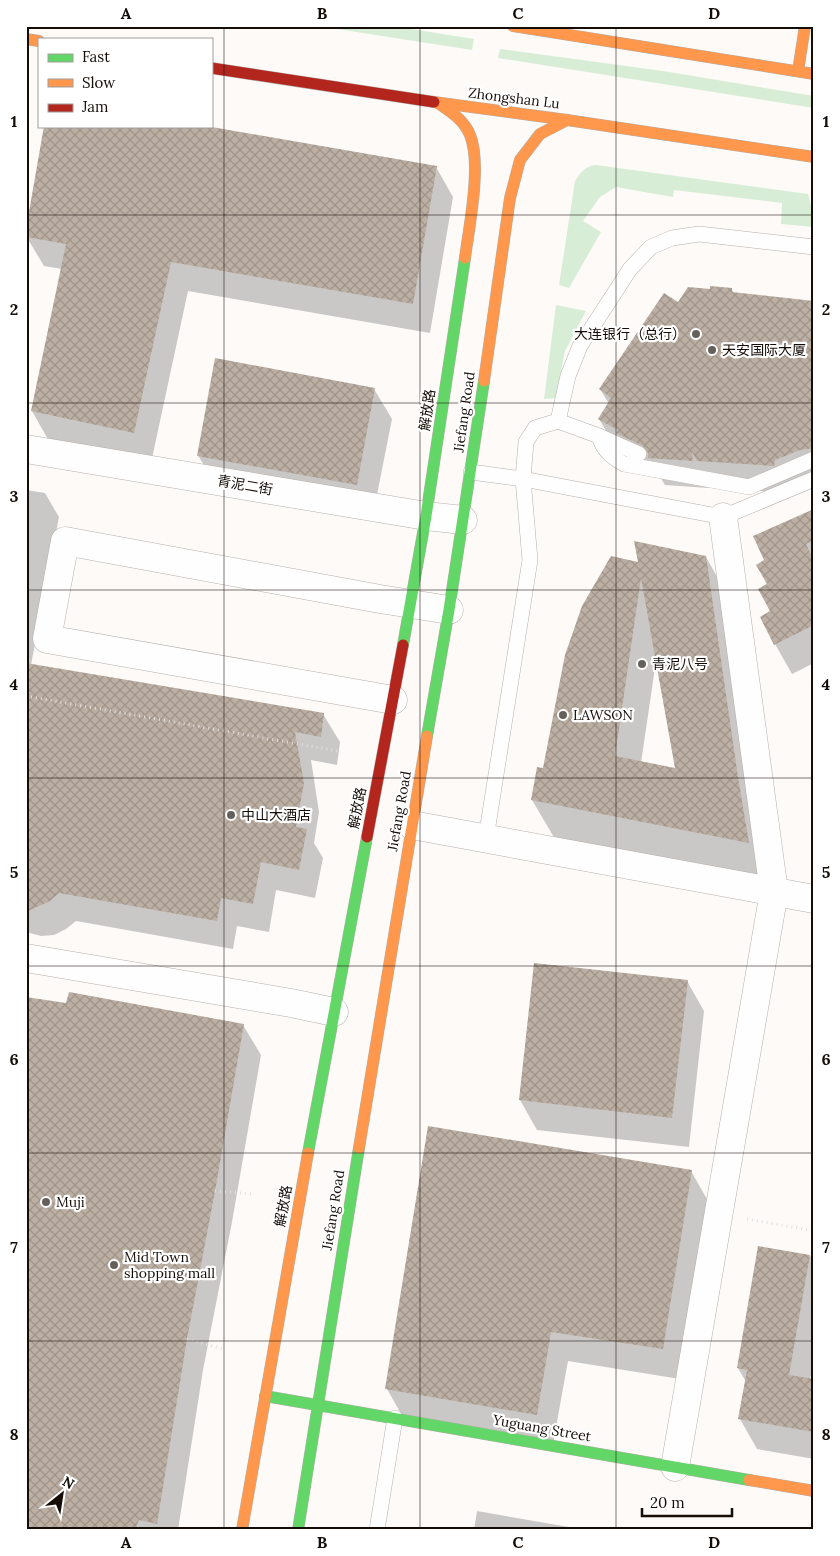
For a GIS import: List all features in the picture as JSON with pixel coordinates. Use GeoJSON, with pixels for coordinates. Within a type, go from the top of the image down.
{"type":"FeatureCollection","features":[{"type":"Feature","properties":{"kind":"main road"},"geometry":{"type":"LineString","coordinates":[[514,26],[814,74]]}},
{"type":"Feature","properties":{"kind":"main road"},"geometry":{"type":"LineString","coordinates":[[798,71],[805,26]]}},
{"type":"Feature","properties":{"kind":"main road","name":"Zhongshan Lu"},"geometry":{"type":"LineString","coordinates":[[212,68],[814,157]]}},
{"type":"Feature","properties":{"kind":"main road","name":"解放路"},"geometry":{"type":"LineString","coordinates":[[242,1530],[334,1012],[426,516],[472,209],[475,157],[470,135],[459,118],[438,103]]}},
{"type":"Feature","properties":{"kind":"main road","name":"Jiefang Road"},"geometry":{"type":"LineString","coordinates":[[298,1530],[319,1404],[326,1346],[412,825],[450,610],[510,198],[520,160],[540,134],[567,120]]}},
{"type":"Feature","properties":{"kind":"main road","name":"Yuguang Street"},"geometry":{"type":"LineString","coordinates":[[265,1396],[814,1491]]}},
{"type":"Feature","properties":{"kind":"street","name":"青泥二街"},"geometry":{"type":"LineString","coordinates":[[26,449],[426,516],[463,520]]}},
{"type":"Feature","properties":{"kind":"street"},"geometry":{"type":"LineString","coordinates":[[675,1467],[774,892],[723,517]]}},
{"type":"Feature","properties":{"kind":"street"},"geometry":{"type":"LineString","coordinates":[[393,700],[47,639],[65,541],[450,610]]}},
{"type":"Feature","properties":{"kind":"street"},"geometry":{"type":"LineString","coordinates":[[412,825],[814,899]]}},
{"type":"Feature","properties":{"kind":"street"},"geometry":{"type":"LineString","coordinates":[[26,958],[334,1012]]}},
{"type":"Feature","properties":{"kind":"lane"},"geometry":{"type":"LineString","coordinates":[[558,421],[568,376],[580,346],[630,269],[652,247],[672,238],[699,234],[814,247]]}},
{"type":"Feature","properties":{"kind":"lane"},"geometry":{"type":"LineString","coordinates":[[486,838],[530,560],[523,479],[526,442],[535,428],[558,421],[599,436],[639,454]]}},
{"type":"Feature","properties":{"kind":"lane"},"geometry":{"type":"LineString","coordinates":[[599,436],[602,446],[611,457],[624,464],[749,487],[814,459]]}},
{"type":"Feature","properties":{"kind":"lane"},"geometry":{"type":"LineString","coordinates":[[471,472],[523,479],[723,517],[814,479]]}},
{"type":"Feature","properties":{"kind":"lane"},"geometry":{"type":"LineString","coordinates":[[377,1530],[395,1418]]}},
{"type":"Feature","properties":{"kind":"path"},"geometry":{"type":"LineString","coordinates":[[26,696],[338,751]]}},
{"type":"Feature","properties":{"kind":"path"},"geometry":{"type":"LineString","coordinates":[[215,1191],[252,1194]]}},
{"type":"Feature","properties":{"kind":"path"},"geometry":{"type":"LineString","coordinates":[[719,1214],[814,1231]]}},
{"type":"Feature","properties":{"kind":"path"},"geometry":{"type":"LineString","coordinates":[[187,1339],[223,1349]]}},
{"type":"Feature","properties":{"kind":"green space"},"geometry":{"type":"Polygon","coordinates":[[[318,26],[392,26],[474,39],[472,50],[318,26]]]}},
{"type":"Feature","properties":{"kind":"green space"},"geometry":{"type":"Polygon","coordinates":[[[500,49],[663,71],[814,96],[814,108],[498,58],[500,49]]]}},
{"type":"Feature","properties":{"kind":"green space"},"geometry":{"type":"Polygon","coordinates":[[[596,165],[808,194],[814,218],[814,227],[781,224],[782,203],[674,190],[673,197],[616,187],[600,197],[583,221],[601,232],[569,288],[559,285],[575,181],[584,170],[596,165]]]}},
{"type":"Feature","properties":{"kind":"green space"},"geometry":{"type":"Polygon","coordinates":[[[556,305],[586,311],[565,351],[558,398],[544,399],[556,305]]]}},
{"type":"Feature","properties":{"kind":"building"},"geometry":{"type":"Polygon","coordinates":[[[212,127],[437,166],[413,304],[171,262],[134,433],[31,411],[66,244],[26,237],[44,128],[212,127]]]}},
{"type":"Feature","properties":{"kind":"building","name":"天安国际大厦"},"geometry":{"type":"Polygon","coordinates":[[[710,286],[732,288],[732,292],[814,301],[814,448],[800,450],[775,460],[774,466],[697,461],[692,452],[693,461],[648,458],[648,453],[643,446],[616,433],[618,430],[598,419],[611,398],[599,389],[664,293],[678,302],[688,287],[710,289],[710,286]]]}},
{"type":"Feature","properties":{"kind":"building"},"geometry":{"type":"Polygon","coordinates":[[[215,358],[375,388],[357,485],[197,456],[215,358]]]}},
{"type":"Feature","properties":{"kind":"building"},"geometry":{"type":"Polygon","coordinates":[[[814,509],[814,540],[806,544],[814,561],[814,625],[774,645],[760,617],[770,611],[758,589],[767,584],[756,565],[764,560],[753,536],[814,509]]]}},
{"type":"Feature","properties":{"kind":"building","name":"青泥八号"},"geometry":{"type":"Polygon","coordinates":[[[634,541],[706,556],[749,843],[531,800],[537,767],[543,768],[565,655],[582,606],[611,556],[638,562],[634,541]],[[641,578],[615,756],[675,768],[641,578]]]}},
{"type":"Feature","properties":{"kind":"building"},"geometry":{"type":"Polygon","coordinates":[[[26,663],[324,713],[321,737],[295,732],[304,783],[296,827],[307,829],[299,870],[261,862],[253,904],[221,898],[217,921],[59,893],[50,901],[26,912],[26,663]]]}},
{"type":"Feature","properties":{"kind":"building"},"geometry":{"type":"Polygon","coordinates":[[[534,963],[688,980],[672,1118],[519,1100],[534,963]]]}},
{"type":"Feature","properties":{"kind":"building","name":"Mid Town shopping mall"},"geometry":{"type":"Polygon","coordinates":[[[69,992],[244,1024],[187,1339],[157,1524],[139,1520],[135,1530],[26,1530],[26,997],[66,1003],[69,992]]]}},
{"type":"Feature","properties":{"kind":"building"},"geometry":{"type":"Polygon","coordinates":[[[428,1126],[692,1170],[663,1349],[551,1332],[537,1415],[385,1389],[428,1126]]]}},
{"type":"Feature","properties":{"kind":"building"},"geometry":{"type":"Polygon","coordinates":[[[758,1246],[810,1255],[789,1375],[814,1379],[814,1432],[738,1419],[747,1370],[737,1368],[758,1246]]]}},
{"type":"Feature","properties":{"kind":"traffic: fast"},"geometry":{"type":"LineString","coordinates":[[403,645],[426,516],[465,258]]}},
{"type":"Feature","properties":{"kind":"traffic: fast"},"geometry":{"type":"LineString","coordinates":[[427,736],[449,610],[484,381]]}},
{"type":"Feature","properties":{"kind":"traffic: fast"},"geometry":{"type":"LineString","coordinates":[[308,1153],[367,837]]}},
{"type":"Feature","properties":{"kind":"traffic: fast"},"geometry":{"type":"LineString","coordinates":[[298,1530],[359,1148]]}},
{"type":"Feature","properties":{"kind":"traffic: fast"},"geometry":{"type":"LineString","coordinates":[[265,1396],[749,1480]]}},
{"type":"Feature","properties":{"kind":"traffic: slow"},"geometry":{"type":"LineString","coordinates":[[513,26],[814,74]]}},
{"type":"Feature","properties":{"kind":"traffic: slow"},"geometry":{"type":"LineString","coordinates":[[798,71],[805,26]]}},
{"type":"Feature","properties":{"kind":"traffic: slow"},"geometry":{"type":"LineString","coordinates":[[26,39],[38,41]]}},
{"type":"Feature","properties":{"kind":"traffic: slow"},"geometry":{"type":"LineString","coordinates":[[434,102],[814,157]]}},
{"type":"Feature","properties":{"kind":"traffic: slow"},"geometry":{"type":"LineString","coordinates":[[438,103],[457,117],[464,125],[470,135],[473,147],[475,162],[474,196],[465,258]]}},
{"type":"Feature","properties":{"kind":"traffic: slow"},"geometry":{"type":"LineString","coordinates":[[484,381],[510,198],[520,160],[540,134],[567,120]]}},
{"type":"Feature","properties":{"kind":"traffic: slow"},"geometry":{"type":"LineString","coordinates":[[359,1148],[427,736]]}},
{"type":"Feature","properties":{"kind":"traffic: slow"},"geometry":{"type":"LineString","coordinates":[[242,1530],[308,1153]]}},
{"type":"Feature","properties":{"kind":"traffic: slow"},"geometry":{"type":"LineString","coordinates":[[749,1480],[814,1491]]}},
{"type":"Feature","properties":{"kind":"traffic: jam"},"geometry":{"type":"LineString","coordinates":[[212,68],[434,102]]}},
{"type":"Feature","properties":{"kind":"traffic: jam"},"geometry":{"type":"LineString","coordinates":[[367,837],[403,645]]}},
{"type":"Feature","properties":{"kind":"place","name":"大连银行（总行）"},"geometry":{"type":"Point","coordinates":[696,334]}},
{"type":"Feature","properties":{"kind":"place","name":"天安国际大厦"},"geometry":{"type":"Point","coordinates":[712,350]}},
{"type":"Feature","properties":{"kind":"place","name":"青泥八号"},"geometry":{"type":"Point","coordinates":[642,664]}},
{"type":"Feature","properties":{"kind":"place","name":"LAWSON"},"geometry":{"type":"Point","coordinates":[563,715]}},
{"type":"Feature","properties":{"kind":"place","name":"中山大酒店"},"geometry":{"type":"Point","coordinates":[231,815]}},
{"type":"Feature","properties":{"kind":"place","name":"Muji"},"geometry":{"type":"Point","coordinates":[46,1202]}},
{"type":"Feature","properties":{"kind":"place","name":"Mid Town shopping mall"},"geometry":{"type":"Point","coordinates":[114,1265]}}]}
